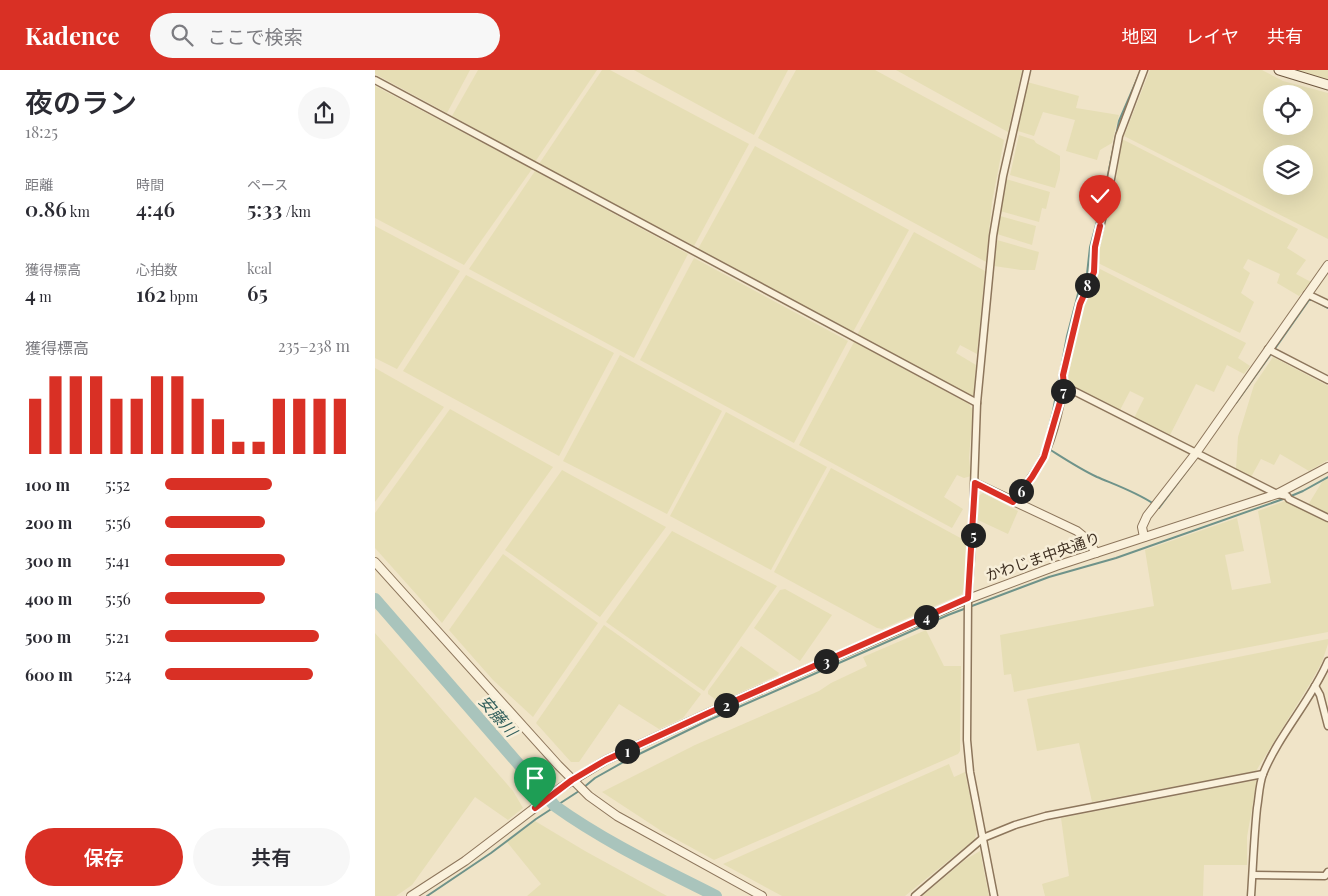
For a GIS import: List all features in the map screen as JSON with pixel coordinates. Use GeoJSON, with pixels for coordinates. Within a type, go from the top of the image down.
{"type":"FeatureCollection","features":[{"type":"Feature","properties":{"kind":"main road"},"geometry":{"type":"LineString","coordinates":[[1279,70],[1328,85]]}},
{"type":"Feature","properties":{"kind":"street"},"geometry":{"type":"LineString","coordinates":[[994,896],[970,772],[967,740],[968,598],[975,483],[977,403],[993,236],[1003,176],[1027,70]]}},
{"type":"Feature","properties":{"kind":"street"},"geometry":{"type":"LineString","coordinates":[[1013,502],[1032,477],[1044,457],[1049,444],[1064,386],[1063,375],[1080,304],[1094,272],[1095,247],[1107,200],[1119,136],[1144,70]]}},
{"type":"Feature","properties":{"kind":"street"},"geometry":{"type":"LineString","coordinates":[[375,80],[977,403]]}},
{"type":"Feature","properties":{"kind":"street"},"geometry":{"type":"LineString","coordinates":[[1144,537],[1142,527],[1147,516],[1195,453],[1328,265]]}},
{"type":"Feature","properties":{"kind":"street"},"geometry":{"type":"LineString","coordinates":[[1307,294],[1328,304]]}},
{"type":"Feature","properties":{"kind":"street"},"geometry":{"type":"LineString","coordinates":[[1268,349],[1328,380]]}},
{"type":"Feature","properties":{"kind":"street"},"geometry":{"type":"LineString","coordinates":[[1064,386],[1328,518]]}},
{"type":"Feature","properties":{"kind":"street","name":"かわじま中央通り"},"geometry":{"type":"LineString","coordinates":[[411,896],[465,861],[559,789],[606,760],[968,598],[1096,553],[1277,494],[1328,467]]}},
{"type":"Feature","properties":{"kind":"street"},"geometry":{"type":"LineString","coordinates":[[975,483],[1077,531],[1088,540],[1096,553]]}},
{"type":"Feature","properties":{"kind":"street"},"geometry":{"type":"LineString","coordinates":[[375,562],[572,780],[589,796],[617,816],[762,896]]}},
{"type":"Feature","properties":{"kind":"street"},"geometry":{"type":"LineString","coordinates":[[1251,896],[1256,819],[1263,774],[1328,661]]}},
{"type":"Feature","properties":{"kind":"street"},"geometry":{"type":"LineString","coordinates":[[1315,686],[1320,695],[1328,726]]}},
{"type":"Feature","properties":{"kind":"street"},"geometry":{"type":"LineString","coordinates":[[915,896],[983,838],[1015,825],[1046,816],[1263,774]]}},
{"type":"Feature","properties":{"kind":"street"},"geometry":{"type":"LineString","coordinates":[[1253,876],[1325,876],[1328,872]]}},
{"type":"Feature","properties":{"kind":"shaded area"},"geometry":{"type":"Polygon","coordinates":[[[375,70],[470,70],[447,113],[375,74],[375,70]]]}},
{"type":"Feature","properties":{"kind":"shaded area"},"geometry":{"type":"Polygon","coordinates":[[[478,70],[597,70],[535,162],[452,116],[478,70]]]}},
{"type":"Feature","properties":{"kind":"shaded area"},"geometry":{"type":"Polygon","coordinates":[[[602,70],[610,70],[749,144],[694,246],[539,164],[602,70]]]}},
{"type":"Feature","properties":{"kind":"shaded area"},"geometry":{"type":"Polygon","coordinates":[[[634,70],[788,70],[754,135],[634,70]]]}},
{"type":"Feature","properties":{"kind":"shaded area"},"geometry":{"type":"Polygon","coordinates":[[[796,70],[875,70],[1004,140],[992,202],[986,262],[758,138],[796,70]]]}},
{"type":"Feature","properties":{"kind":"shaded area"},"geometry":{"type":"Polygon","coordinates":[[[896,70],[1022,70],[1008,132],[896,70]]]}},
{"type":"Feature","properties":{"kind":"shaded area"},"geometry":{"type":"Polygon","coordinates":[[[1150,70],[1262,70],[1283,81],[1298,85],[1263,85],[1263,135],[1313,135],[1313,89],[1328,93],[1328,239],[1124,136],[1150,70]]]}},
{"type":"Feature","properties":{"kind":"shaded area"},"geometry":{"type":"Polygon","coordinates":[[[1296,70],[1328,70],[1328,80],[1302,73],[1296,70]]]}},
{"type":"Feature","properties":{"kind":"shaded area"},"geometry":{"type":"Polygon","coordinates":[[[1027,82],[1079,96],[1076,108],[1119,115],[1112,143],[1100,150],[1097,160],[1066,151],[1075,120],[1043,112],[1034,136],[1018,131],[1027,82]]]}},
{"type":"Feature","properties":{"kind":"shaded area"},"geometry":{"type":"Polygon","coordinates":[[[375,86],[532,169],[464,265],[375,218],[375,86]]]}},
{"type":"Feature","properties":{"kind":"shaded area"},"geometry":{"type":"Polygon","coordinates":[[[1019,135],[1034,140],[1036,143],[1060,156],[1060,170],[1055,188],[1010,175],[1019,135]]]}},
{"type":"Feature","properties":{"kind":"shaded area"},"geometry":{"type":"Polygon","coordinates":[[[1122,139],[1298,229],[1287,248],[1306,260],[1296,274],[1311,282],[1299,296],[1277,283],[1280,274],[1248,259],[1243,268],[1250,273],[1241,293],[1254,302],[1240,333],[1098,263],[1100,242],[1113,201],[1122,139]]]}},
{"type":"Feature","properties":{"kind":"shaded area"},"geometry":{"type":"Polygon","coordinates":[[[755,146],[909,230],[853,332],[698,249],[755,146]]]}},
{"type":"Feature","properties":{"kind":"shaded area"},"geometry":{"type":"Polygon","coordinates":[[[535,171],[688,254],[634,358],[469,269],[535,171]]]}},
{"type":"Feature","properties":{"kind":"shaded area"},"geometry":{"type":"Polygon","coordinates":[[[1006,179],[1050,192],[1046,209],[1042,208],[1039,222],[1000,211],[1006,179]]]}},
{"type":"Feature","properties":{"kind":"shaded area"},"geometry":{"type":"Polygon","coordinates":[[[1000,216],[1036,226],[1032,245],[997,234],[1000,216]]]}},
{"type":"Feature","properties":{"kind":"shaded area"},"geometry":{"type":"Polygon","coordinates":[[[375,226],[460,271],[397,369],[375,358],[375,226]]]}},
{"type":"Feature","properties":{"kind":"shaded area"},"geometry":{"type":"Polygon","coordinates":[[[914,232],[985,271],[977,354],[960,345],[956,353],[976,365],[974,394],[971,397],[857,335],[914,232]]]}},
{"type":"Feature","properties":{"kind":"shaded area"},"geometry":{"type":"Polygon","coordinates":[[[997,240],[1039,252],[1035,270],[994,266],[997,240]]]}},
{"type":"Feature","properties":{"kind":"shaded area"},"geometry":{"type":"Polygon","coordinates":[[[694,258],[848,341],[794,443],[640,360],[694,258]]]}},
{"type":"Feature","properties":{"kind":"shaded area"},"geometry":{"type":"Polygon","coordinates":[[[1100,269],[1246,343],[1238,358],[1250,366],[1244,374],[1227,365],[1214,392],[1196,384],[1170,435],[1134,418],[1144,398],[1130,391],[1120,410],[1067,383],[1083,305],[1100,269]]]}},
{"type":"Feature","properties":{"kind":"shaded area"},"geometry":{"type":"Polygon","coordinates":[[[466,275],[614,353],[559,456],[403,371],[466,275]]]}},
{"type":"Feature","properties":{"kind":"shaded area"},"geometry":{"type":"Polygon","coordinates":[[[854,342],[969,404],[973,410],[969,458],[971,476],[964,478],[957,475],[944,497],[963,509],[952,528],[799,445],[854,342]]]}},
{"type":"Feature","properties":{"kind":"shaded area"},"geometry":{"type":"Polygon","coordinates":[[[620,355],[722,411],[667,514],[563,461],[620,355]]]}},
{"type":"Feature","properties":{"kind":"shaded area"},"geometry":{"type":"Polygon","coordinates":[[[1273,357],[1328,386],[1328,460],[1309,471],[1280,454],[1274,465],[1261,459],[1251,477],[1236,469],[1238,437],[1254,385],[1273,357]]]}},
{"type":"Feature","properties":{"kind":"shaded area"},"geometry":{"type":"Polygon","coordinates":[[[375,368],[444,407],[375,502],[375,368]]]}},
{"type":"Feature","properties":{"kind":"shaded area"},"geometry":{"type":"Polygon","coordinates":[[[450,409],[553,467],[442,623],[375,548],[375,513],[450,409]]]}},
{"type":"Feature","properties":{"kind":"shaded area"},"geometry":{"type":"Polygon","coordinates":[[[726,412],[827,467],[771,570],[670,516],[726,412]]]}},
{"type":"Feature","properties":{"kind":"shaded area"},"geometry":{"type":"Polygon","coordinates":[[[831,468],[966,541],[964,589],[962,594],[882,629],[774,572],[831,468]]]}},
{"type":"Feature","properties":{"kind":"shaded area"},"geometry":{"type":"Polygon","coordinates":[[[562,470],[666,527],[600,617],[505,550],[562,470]]]}},
{"type":"Feature","properties":{"kind":"shaded area"},"geometry":{"type":"Polygon","coordinates":[[[1328,478],[1328,515],[1308,505],[1322,482],[1328,478]]]}},
{"type":"Feature","properties":{"kind":"shaded area"},"geometry":{"type":"Polygon","coordinates":[[[983,493],[1018,511],[1008,534],[978,520],[978,496],[983,493]]]}},
{"type":"Feature","properties":{"kind":"shaded area"},"geometry":{"type":"Polygon","coordinates":[[[1285,501],[1328,522],[1328,632],[1014,692],[1011,674],[1004,675],[1000,635],[1154,606],[1145,550],[1237,518],[1244,551],[1225,555],[1232,590],[1271,583],[1258,511],[1285,501]]]}},
{"type":"Feature","properties":{"kind":"shaded area"},"geometry":{"type":"Polygon","coordinates":[[[672,531],[777,586],[704,691],[606,622],[672,531]]]}},
{"type":"Feature","properties":{"kind":"shaded area"},"geometry":{"type":"Polygon","coordinates":[[[503,554],[598,623],[533,717],[493,680],[449,630],[503,554]]]}},
{"type":"Feature","properties":{"kind":"shaded area"},"geometry":{"type":"Polygon","coordinates":[[[785,589],[832,615],[800,661],[754,628],[780,590],[785,589]]]}},
{"type":"Feature","properties":{"kind":"shaded area"},"geometry":{"type":"Polygon","coordinates":[[[604,625],[701,694],[683,718],[659,729],[619,704],[579,762],[571,762],[536,723],[604,625]]]}},
{"type":"Feature","properties":{"kind":"shaded area"},"geometry":{"type":"Polygon","coordinates":[[[926,630],[944,666],[961,666],[960,751],[958,754],[714,860],[663,832],[602,792],[695,745],[819,691],[831,683],[867,666],[863,657],[926,630]]]}},
{"type":"Feature","properties":{"kind":"shaded area"},"geometry":{"type":"Polygon","coordinates":[[[375,633],[513,791],[523,808],[508,820],[475,797],[412,885],[396,896],[375,896],[375,633]]]}},
{"type":"Feature","properties":{"kind":"shaded area"},"geometry":{"type":"Polygon","coordinates":[[[1328,639],[1322,662],[1256,771],[1092,802],[1079,743],[1037,751],[1027,699],[1328,639]]]}},
{"type":"Feature","properties":{"kind":"shaded area"},"geometry":{"type":"Polygon","coordinates":[[[741,646],[779,673],[719,702],[708,694],[708,691],[741,646]]]}},
{"type":"Feature","properties":{"kind":"shaded area"},"geometry":{"type":"Polygon","coordinates":[[[949,764],[954,777],[965,772],[977,830],[975,839],[905,896],[782,896],[723,864],[949,764]]]}},
{"type":"Feature","properties":{"kind":"shaded area"},"geometry":{"type":"Polygon","coordinates":[[[1257,780],[1247,837],[1247,865],[1204,865],[1203,896],[1045,896],[1042,884],[1069,876],[1061,818],[1257,780]]]}},
{"type":"Feature","properties":{"kind":"shaded area"},"geometry":{"type":"Polygon","coordinates":[[[535,821],[667,896],[527,896],[541,884],[507,842],[535,821]]]}},
{"type":"Feature","properties":{"kind":"shaded area"},"geometry":{"type":"Polygon","coordinates":[[[980,851],[989,896],[922,896],[965,860],[980,851]]]}},
{"type":"Feature","properties":{"kind":"waterway"},"geometry":{"type":"LineString","coordinates":[[1045,447],[1067,336],[1079,290],[1087,274],[1090,247],[1103,199],[1119,121],[1141,70]]}},
{"type":"Feature","properties":{"kind":"waterway"},"geometry":{"type":"LineString","coordinates":[[1274,350],[1309,300],[1313,300]]}},
{"type":"Feature","properties":{"kind":"waterway"},"geometry":{"type":"LineString","coordinates":[[1317,302],[1328,308]]}},
{"type":"Feature","properties":{"kind":"waterway"},"geometry":{"type":"LineString","coordinates":[[1236,403],[1271,354]]}},
{"type":"Feature","properties":{"kind":"waterway"},"geometry":{"type":"LineString","coordinates":[[1049,449],[1091,474],[1133,492],[1154,504]]}},
{"type":"Feature","properties":{"kind":"waterway"},"geometry":{"type":"LineString","coordinates":[[1157,506],[1159,508],[1192,464]]}},
{"type":"Feature","properties":{"kind":"waterway"},"geometry":{"type":"LineString","coordinates":[[1291,496],[1328,477]]}},
{"type":"Feature","properties":{"kind":"waterway"},"geometry":{"type":"LineString","coordinates":[[583,788],[595,778],[627,760],[707,721],[948,615],[1049,577],[1116,558],[1286,498]]}},
{"type":"Feature","properties":{"kind":"waterway","name":"安藤川"},"geometry":{"type":"LineString","coordinates":[[375,599],[555,806],[613,843],[716,896]]}},
{"type":"Feature","properties":{"kind":"waterway"},"geometry":{"type":"LineString","coordinates":[[427,896],[579,791]]}},
{"type":"Feature","properties":{"kind":"route"},"geometry":{"type":"LineString","coordinates":[[535,808],[572,780],[606,760],[968,598],[973,542],[975,483],[1013,502],[1044,457],[1064,386],[1063,375],[1080,304],[1094,272],[1095,247],[1100,226]]}}]}
